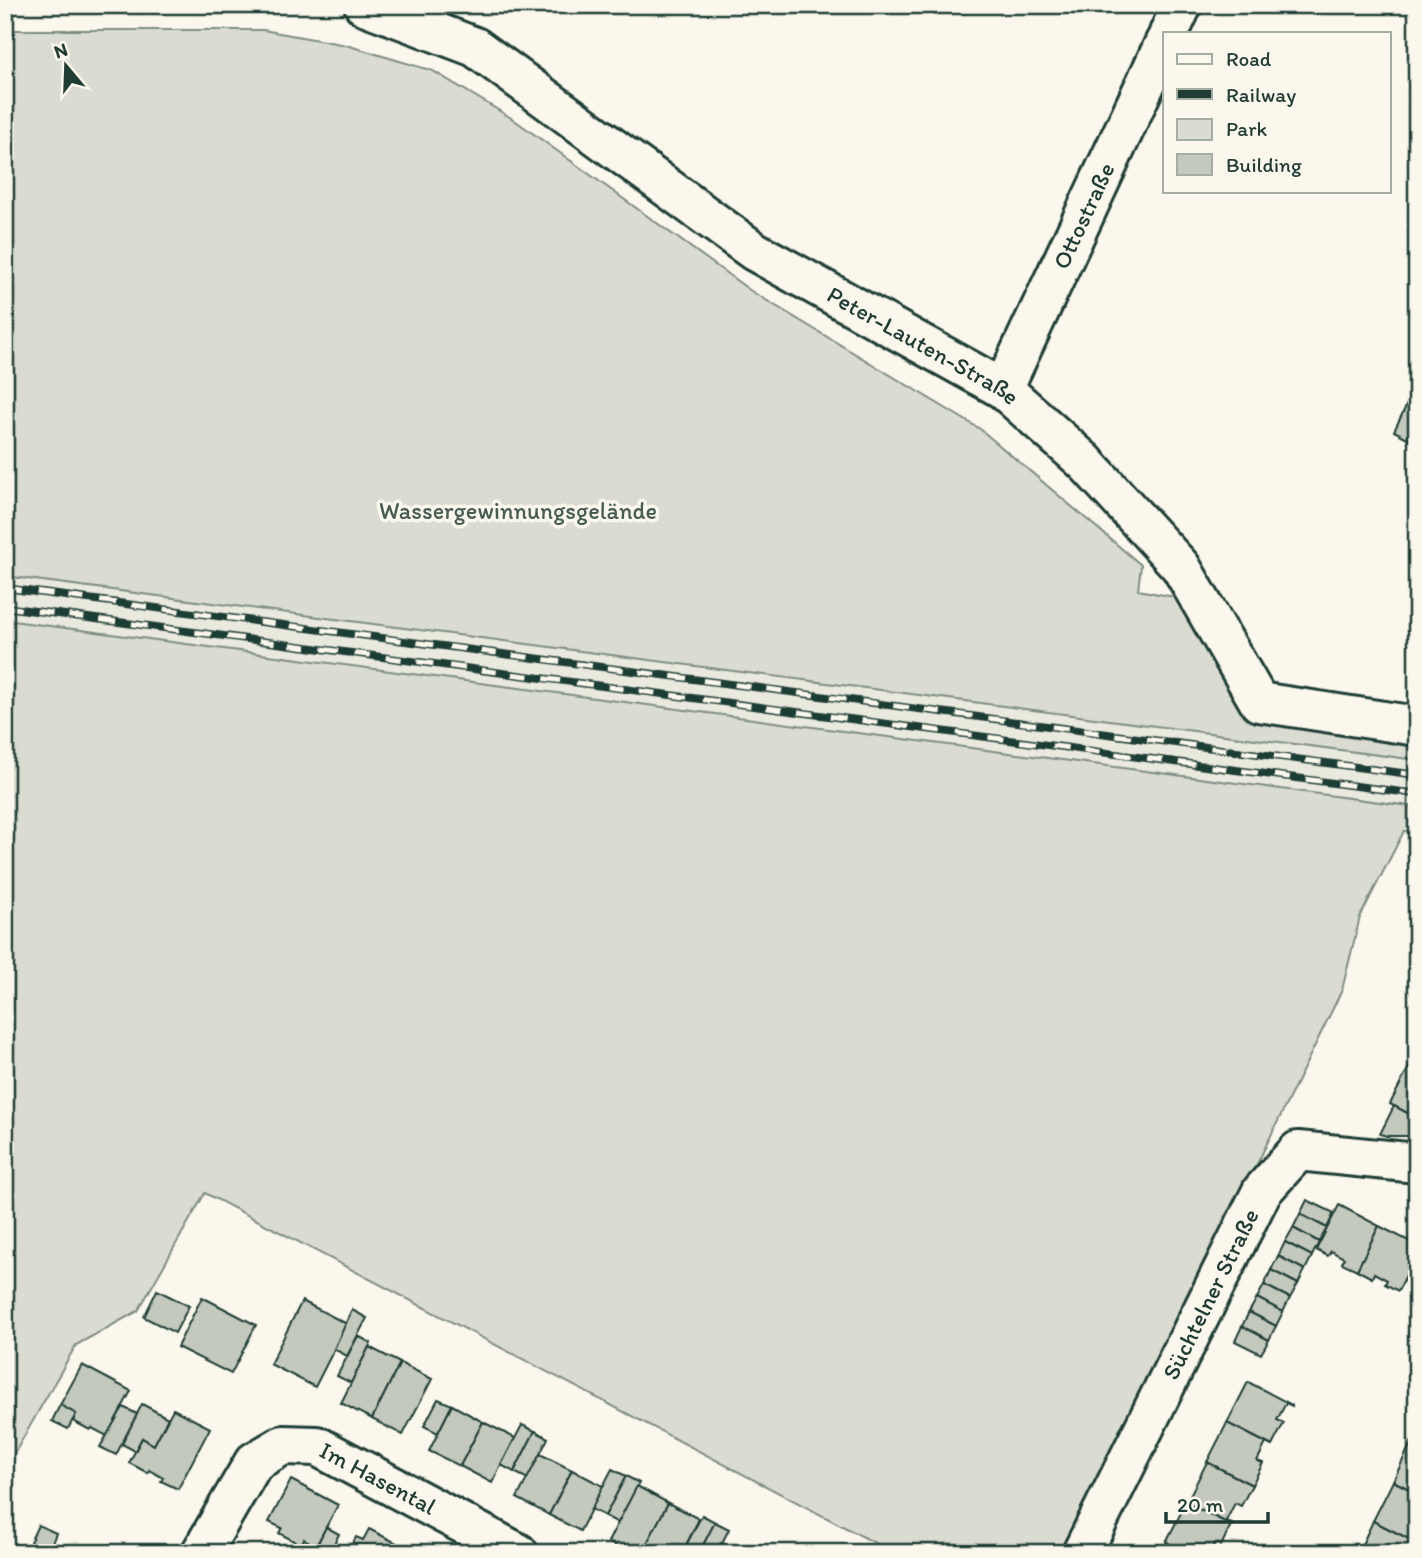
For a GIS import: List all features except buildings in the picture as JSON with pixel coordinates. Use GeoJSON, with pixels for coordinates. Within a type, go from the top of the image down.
{"type":"FeatureCollection","features":[{"type":"Feature","properties":{"kind":"street","name":"Peter-Lauten-Straße"},"geometry":{"type":"LineString","coordinates":[[364,5],[475,47],[754,251],[1003,390],[1085,462],[1181,567],[1259,702],[1417,726]]}},
{"type":"Feature","properties":{"kind":"street"},"geometry":{"type":"LineString","coordinates":[[1169,32],[1182,5]]}},
{"type":"Feature","properties":{"kind":"street","name":"Ottostraße"},"geometry":{"type":"LineString","coordinates":[[1003,390],[1163,46]]}},
{"type":"Feature","properties":{"kind":"street","name":"Süchtelner Straße"},"geometry":{"type":"LineString","coordinates":[[1083,1553],[1262,1191],[1298,1151],[1417,1163]]}},
{"type":"Feature","properties":{"kind":"street","name":"Im Hasental"},"geometry":{"type":"LineString","coordinates":[[201,1553],[254,1462],[283,1444],[317,1446],[518,1553]]}},
{"type":"Feature","properties":{"kind":"shaded area"},"geometry":{"type":"Polygon","coordinates":[[[5,576],[1417,760],[1417,807],[5,620],[5,576]]]}},
{"type":"Feature","properties":{"kind":"green space","name":"Wassergewinnungsgelände"},"geometry":{"type":"Polygon","coordinates":[[[5,30],[263,30],[346,45],[433,71],[513,119],[751,291],[980,429],[1141,565],[1138,590],[1184,599],[1251,721],[1417,746],[1417,760],[5,576],[5,30]]]}},
{"type":"Feature","properties":{"kind":"green space"},"geometry":{"type":"Polygon","coordinates":[[[5,620],[1417,807],[1417,832],[1404,831],[1360,917],[1342,990],[1067,1553],[894,1553],[205,1193],[138,1311],[76,1345],[5,1470],[5,620]]]}},
{"type":"Feature","properties":{"kind":"railway"},"geometry":{"type":"LineString","coordinates":[[5,588],[1417,775]]}},
{"type":"Feature","properties":{"kind":"railway"},"geometry":{"type":"LineString","coordinates":[[5,607],[1417,794]]}}]}
